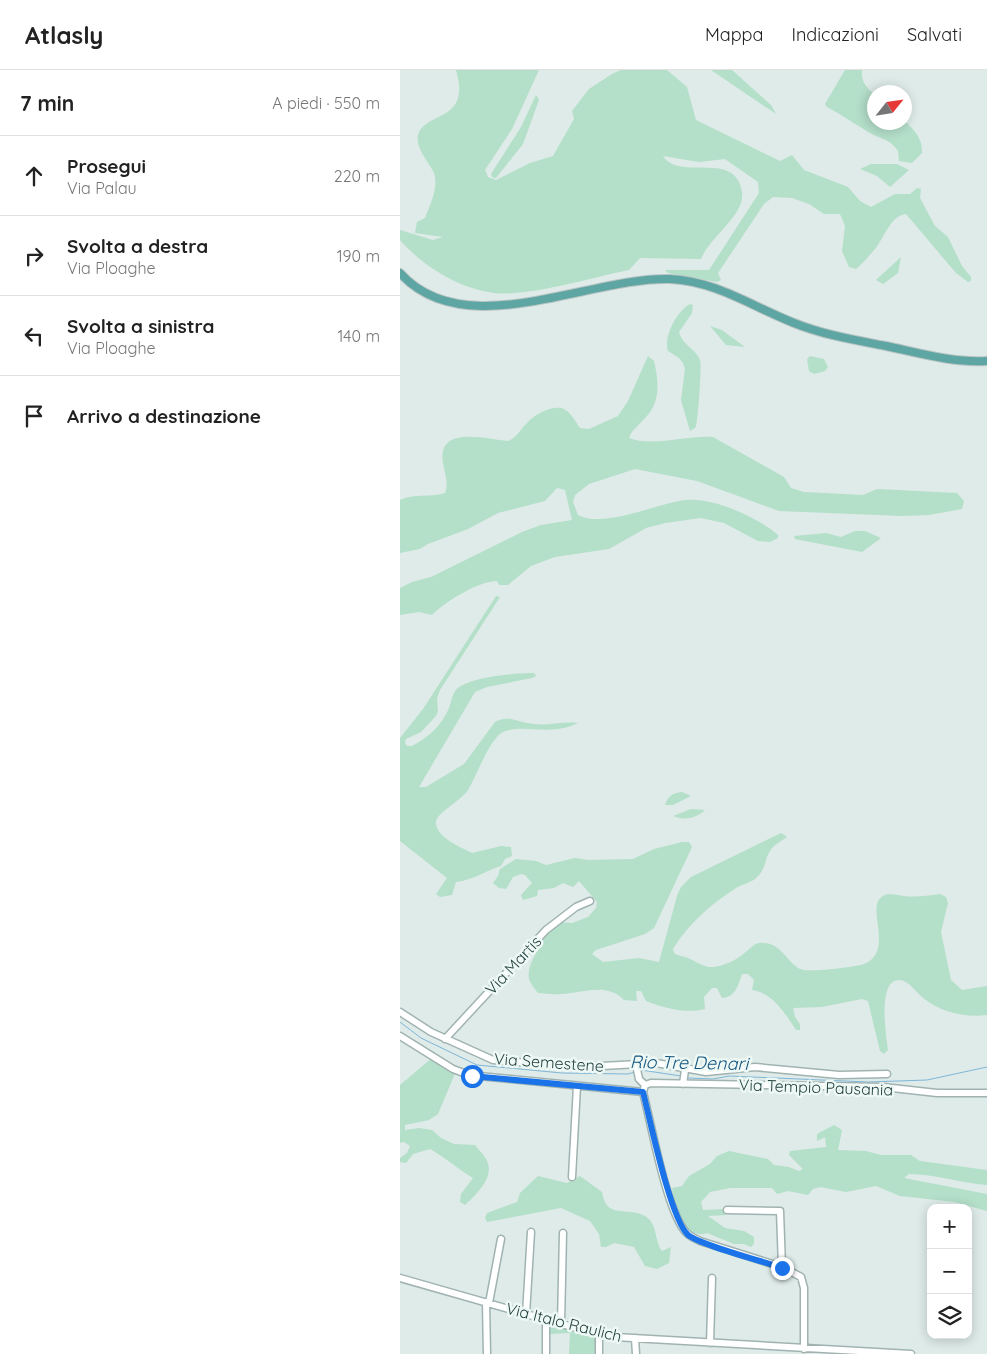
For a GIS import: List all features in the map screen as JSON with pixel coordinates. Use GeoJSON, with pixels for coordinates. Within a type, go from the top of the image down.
{"type":"FeatureCollection","features":[{"type":"Feature","properties":{"kind":"main road"},"geometry":{"type":"LineString","coordinates":[[400,273],[413,286],[434,297],[462,303],[492,305],[525,303],[651,280],[689,281],[723,290],[795,323],[834,336],[950,359],[987,361]]}},
{"type":"Feature","properties":{"kind":"street","name":"Via Martis"},"geometry":{"type":"LineString","coordinates":[[445,1039],[546,930],[576,907],[590,901]]}},
{"type":"Feature","properties":{"kind":"street","name":"Via Semestene"},"geometry":{"type":"LineString","coordinates":[[400,1012],[445,1039],[493,1060],[584,1067],[656,1064],[706,1072],[755,1067],[839,1075],[887,1074]]}},
{"type":"Feature","properties":{"kind":"street","name":"Via Tempio Pausania"},"geometry":{"type":"LineString","coordinates":[[400,1036],[467,1075],[577,1086],[644,1088],[683,1084],[883,1087],[937,1093],[987,1093]]}},
{"type":"Feature","properties":{"kind":"street"},"geometry":{"type":"LineString","coordinates":[[636,1065],[639,1079],[644,1088],[665,1177],[685,1231],[700,1241],[782,1268],[800,1276],[803,1282],[804,1349]]}},
{"type":"Feature","properties":{"kind":"street"},"geometry":{"type":"LineString","coordinates":[[683,1084],[685,1070]]}},
{"type":"Feature","properties":{"kind":"street"},"geometry":{"type":"LineString","coordinates":[[572,1177],[577,1086]]}},
{"type":"Feature","properties":{"kind":"street"},"geometry":{"type":"LineString","coordinates":[[727,1210],[780,1211],[782,1268]]}},
{"type":"Feature","properties":{"kind":"street"},"geometry":{"type":"LineString","coordinates":[[526,1314],[531,1232]]}},
{"type":"Feature","properties":{"kind":"street"},"geometry":{"type":"LineString","coordinates":[[561,1324],[563,1233]]}},
{"type":"Feature","properties":{"kind":"street"},"geometry":{"type":"LineString","coordinates":[[487,1354],[488,1303],[500,1239]]}},
{"type":"Feature","properties":{"kind":"street","name":"Via Italo Raulich"},"geometry":{"type":"LineString","coordinates":[[400,1278],[546,1320],[599,1333],[635,1338],[911,1354]]}},
{"type":"Feature","properties":{"kind":"street"},"geometry":{"type":"LineString","coordinates":[[710,1343],[712,1278]]}},
{"type":"Feature","properties":{"kind":"street"},"geometry":{"type":"LineString","coordinates":[[546,1320],[546,1354]]}},
{"type":"Feature","properties":{"kind":"street"},"geometry":{"type":"LineString","coordinates":[[599,1333],[599,1354]]}},
{"type":"Feature","properties":{"kind":"street"},"geometry":{"type":"LineString","coordinates":[[635,1338],[636,1354]]}},
{"type":"Feature","properties":{"kind":"green space"},"geometry":{"type":"Polygon","coordinates":[[[456,70],[539,70],[512,129],[485,170],[488,177],[496,180],[530,163],[553,156],[574,119],[572,111],[589,89],[612,74],[621,70],[667,70],[687,87],[696,120],[780,161],[792,155],[804,170],[848,187],[860,201],[871,207],[895,194],[910,194],[917,188],[921,189],[920,198],[935,226],[948,237],[962,266],[971,277],[971,281],[968,282],[956,273],[906,214],[896,218],[875,249],[856,269],[849,267],[842,251],[845,226],[840,214],[824,214],[809,204],[792,198],[773,197],[764,204],[718,273],[721,280],[717,282],[668,273],[665,270],[709,270],[759,193],[758,182],[725,159],[699,162],[663,156],[671,163],[681,167],[719,169],[729,172],[738,179],[742,192],[738,209],[733,218],[705,251],[701,259],[640,258],[629,270],[561,286],[525,292],[494,293],[455,281],[442,275],[409,250],[400,240],[400,230],[433,240],[443,237],[415,233],[417,222],[425,218],[435,184],[434,173],[423,155],[418,135],[422,127],[453,108],[458,99],[459,87],[456,70]]]}},
{"type":"Feature","properties":{"kind":"green space"},"geometry":{"type":"Polygon","coordinates":[[[711,70],[732,70],[771,105],[776,114],[711,70]]]}},
{"type":"Feature","properties":{"kind":"green space"},"geometry":{"type":"Polygon","coordinates":[[[845,70],[862,70],[862,78],[867,86],[867,130],[912,130],[912,128],[921,143],[922,153],[912,163],[899,161],[898,151],[889,142],[872,134],[825,104],[845,70]]]}},
{"type":"Feature","properties":{"kind":"green space"},"geometry":{"type":"Polygon","coordinates":[[[536,95],[539,100],[523,144],[496,178],[493,178],[491,174],[521,127],[536,95]]]}},
{"type":"Feature","properties":{"kind":"green space"},"geometry":{"type":"Polygon","coordinates":[[[871,164],[897,164],[909,170],[890,187],[877,176],[860,169],[871,164]]]}},
{"type":"Feature","properties":{"kind":"green space"},"geometry":{"type":"Polygon","coordinates":[[[901,257],[898,273],[883,284],[876,280],[901,257]]]}},
{"type":"Feature","properties":{"kind":"green space"},"geometry":{"type":"Polygon","coordinates":[[[690,304],[693,305],[692,313],[679,332],[683,340],[700,360],[700,392],[697,421],[695,428],[690,431],[681,400],[685,369],[679,358],[668,351],[667,345],[672,325],[680,312],[690,304]]]}},
{"type":"Feature","properties":{"kind":"green space"},"geometry":{"type":"Polygon","coordinates":[[[710,326],[722,330],[745,347],[726,345],[710,326]]]}},
{"type":"Feature","properties":{"kind":"green space"},"geometry":{"type":"Polygon","coordinates":[[[648,356],[654,361],[656,369],[656,400],[649,414],[629,438],[659,441],[713,437],[784,477],[791,488],[804,492],[863,495],[877,489],[957,493],[964,501],[962,509],[929,515],[903,516],[779,511],[697,481],[635,469],[589,484],[575,495],[573,502],[578,515],[602,519],[631,514],[674,502],[697,500],[722,505],[748,516],[770,528],[778,535],[778,538],[770,542],[758,541],[724,523],[701,518],[665,523],[646,528],[609,549],[555,557],[531,566],[508,585],[499,585],[497,581],[481,584],[445,604],[432,615],[419,612],[400,615],[400,588],[412,582],[431,577],[522,532],[541,525],[572,520],[565,490],[557,488],[545,501],[498,513],[468,529],[428,544],[420,549],[400,553],[400,500],[445,493],[447,482],[443,463],[443,451],[447,443],[464,437],[508,441],[514,438],[535,416],[555,408],[567,411],[580,428],[589,429],[618,416],[628,401],[648,356]]]}},
{"type":"Feature","properties":{"kind":"green space"},"geometry":{"type":"Polygon","coordinates":[[[810,356],[824,359],[828,367],[825,371],[814,374],[809,371],[807,359],[810,356]]]}},
{"type":"Feature","properties":{"kind":"green space"},"geometry":{"type":"Polygon","coordinates":[[[855,531],[865,531],[881,538],[862,552],[795,539],[794,536],[826,533],[841,537],[855,531]]]}},
{"type":"Feature","properties":{"kind":"green space"},"geometry":{"type":"Polygon","coordinates":[[[496,596],[500,597],[440,690],[437,698],[438,711],[436,716],[421,732],[406,739],[405,743],[407,746],[412,746],[434,730],[443,720],[456,690],[462,686],[481,679],[505,675],[534,673],[536,676],[487,687],[475,692],[419,787],[426,787],[464,764],[495,722],[510,719],[539,724],[578,723],[568,727],[548,730],[511,730],[503,732],[493,742],[468,790],[440,814],[436,822],[444,837],[472,853],[501,846],[511,847],[512,856],[505,859],[501,866],[456,882],[452,895],[440,897],[436,894],[447,878],[400,841],[400,738],[423,709],[496,596]]]}},
{"type":"Feature","properties":{"kind":"green space"},"geometry":{"type":"Polygon","coordinates":[[[682,792],[691,796],[673,805],[665,805],[671,796],[682,792]]]}},
{"type":"Feature","properties":{"kind":"green space"},"geometry":{"type":"Polygon","coordinates":[[[691,809],[705,810],[690,818],[673,816],[691,809]]]}},
{"type":"Feature","properties":{"kind":"green space"},"geometry":{"type":"Polygon","coordinates":[[[781,833],[787,837],[771,849],[760,874],[754,880],[727,894],[701,915],[679,940],[673,949],[674,953],[704,966],[714,967],[730,962],[754,945],[763,943],[779,949],[795,966],[804,970],[832,969],[864,964],[873,958],[878,949],[877,909],[878,902],[883,896],[890,894],[919,896],[940,894],[946,897],[948,903],[941,932],[951,980],[962,990],[987,986],[987,1015],[961,1015],[944,1010],[922,997],[906,982],[900,980],[893,982],[888,988],[886,998],[885,1021],[888,1050],[884,1054],[880,1051],[868,1001],[862,999],[822,1007],[793,1008],[795,1017],[800,1024],[800,1030],[796,1030],[772,999],[752,990],[754,980],[748,974],[742,974],[736,990],[727,997],[722,998],[717,988],[712,988],[704,997],[705,1009],[690,1011],[675,1010],[653,1004],[646,1001],[641,991],[636,991],[637,1001],[624,1000],[610,991],[602,990],[558,994],[538,993],[529,979],[529,973],[547,929],[557,922],[572,923],[588,917],[596,908],[597,902],[579,881],[573,887],[563,883],[554,888],[538,890],[537,896],[523,900],[521,895],[532,883],[525,875],[521,874],[513,877],[506,889],[499,888],[493,883],[500,869],[516,859],[536,861],[546,865],[575,858],[588,860],[633,859],[654,849],[689,842],[692,847],[654,928],[645,934],[596,950],[592,954],[603,962],[639,958],[659,962],[681,887],[691,877],[781,833]]]}},
{"type":"Feature","properties":{"kind":"green space"},"geometry":{"type":"Polygon","coordinates":[[[432,1058],[456,1071],[438,1114],[429,1120],[405,1125],[405,1130],[419,1128],[432,1130],[441,1138],[454,1144],[475,1145],[482,1153],[489,1167],[488,1174],[483,1186],[465,1205],[460,1202],[461,1194],[473,1178],[441,1156],[430,1149],[413,1154],[406,1163],[400,1162],[400,1158],[407,1153],[410,1146],[404,1142],[400,1143],[400,1085],[432,1058]]]}},
{"type":"Feature","properties":{"kind":"green space"},"geometry":{"type":"Polygon","coordinates":[[[834,1125],[842,1130],[838,1150],[866,1151],[881,1155],[911,1155],[920,1161],[987,1170],[987,1185],[919,1174],[909,1174],[904,1178],[987,1194],[987,1211],[972,1207],[972,1204],[900,1196],[876,1186],[846,1192],[820,1187],[813,1189],[808,1195],[788,1191],[777,1194],[772,1188],[730,1188],[710,1192],[701,1202],[703,1210],[725,1209],[726,1215],[708,1216],[725,1228],[744,1231],[754,1237],[754,1244],[751,1247],[744,1244],[734,1244],[707,1233],[699,1234],[692,1232],[686,1227],[678,1213],[672,1188],[682,1186],[689,1176],[710,1164],[717,1156],[729,1151],[768,1159],[774,1165],[789,1167],[799,1171],[803,1169],[789,1155],[790,1151],[826,1147],[825,1137],[817,1141],[817,1134],[834,1125]]]}},
{"type":"Feature","properties":{"kind":"green space"},"geometry":{"type":"Polygon","coordinates":[[[538,1176],[567,1183],[580,1176],[602,1192],[604,1201],[608,1206],[618,1211],[638,1213],[645,1216],[652,1223],[662,1251],[671,1247],[669,1263],[657,1269],[645,1266],[634,1247],[614,1243],[601,1247],[599,1234],[590,1221],[561,1208],[487,1222],[485,1218],[487,1213],[517,1202],[520,1193],[538,1176]]]}},
{"type":"Feature","properties":{"kind":"green space"},"geometry":{"type":"Polygon","coordinates":[[[553,1324],[597,1335],[598,1354],[569,1354],[570,1333],[550,1334],[550,1326],[553,1324]]]}},
{"type":"Feature","properties":{"kind":"waterway","name":"Rio Tre Denari"},"geometry":{"type":"LineString","coordinates":[[400,1022],[421,1038],[477,1065],[562,1073],[628,1074],[635,1072]]}},
{"type":"Feature","properties":{"kind":"waterway","name":"Rio Tre Denari"},"geometry":{"type":"LineString","coordinates":[[688,1078],[713,1079],[729,1076],[868,1082],[927,1080],[987,1067]]}},
{"type":"Feature","properties":{"kind":"waterway","name":"Rio Tre Denari"},"geometry":{"type":"LineString","coordinates":[[641,1070],[681,1076]]}},
{"type":"Feature","properties":{"kind":"route"},"geometry":{"type":"LineString","coordinates":[[472,1076],[643,1092],[665,1177],[679,1221],[685,1231],[700,1241],[782,1268]]}}]}
